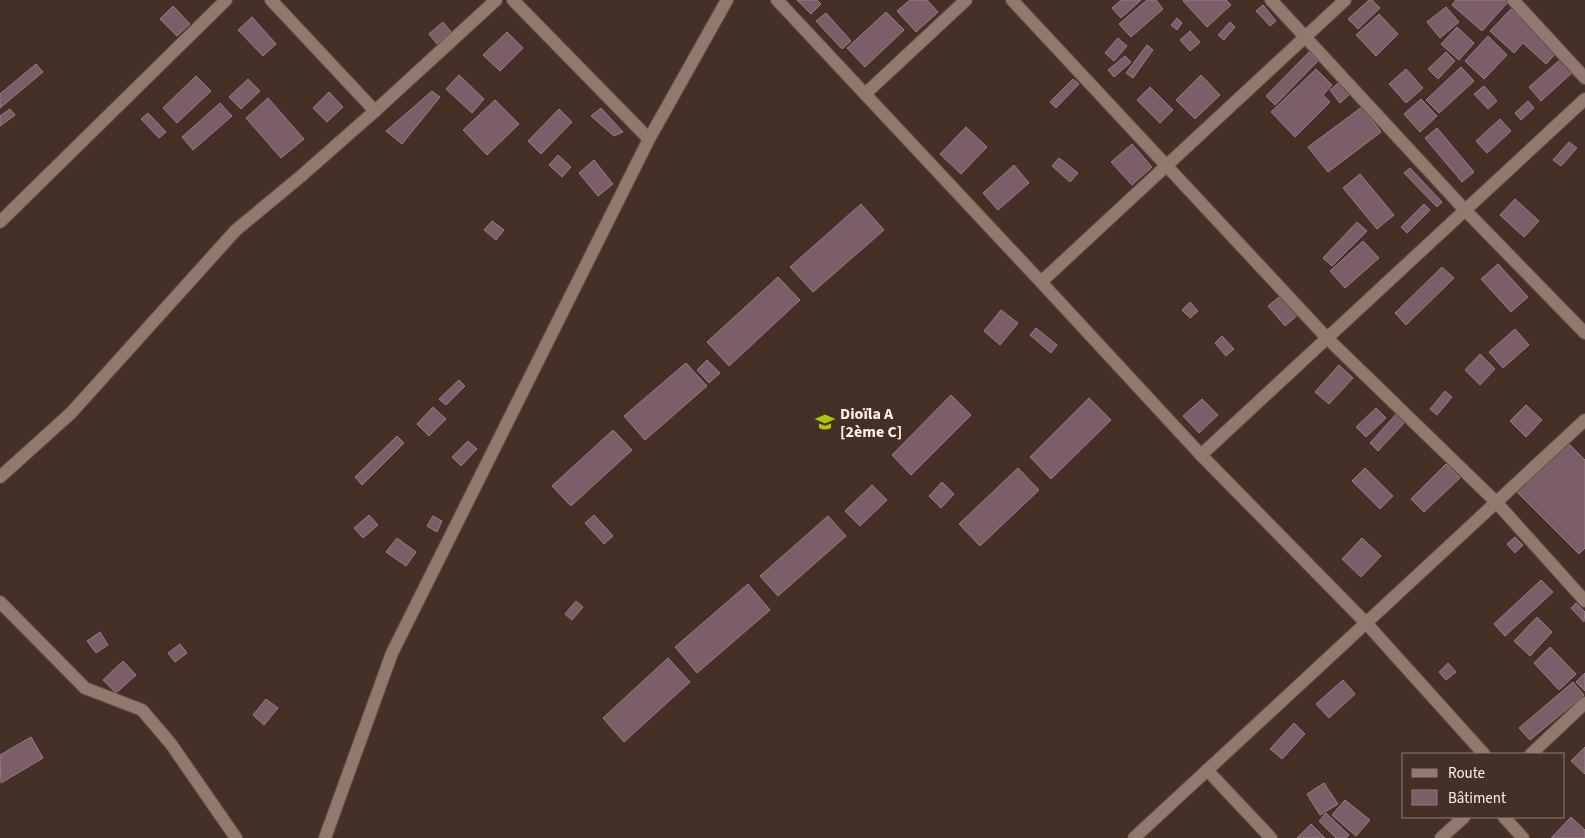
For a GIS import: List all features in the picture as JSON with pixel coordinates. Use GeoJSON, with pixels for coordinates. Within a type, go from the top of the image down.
{"type":"FeatureCollection","features":[{"type":"Feature","properties":{"kind":"street"},"geometry":{"type":"LineString","coordinates":[[0,222],[226,0]]}},
{"type":"Feature","properties":{"kind":"street"},"geometry":{"type":"LineString","coordinates":[[271,0],[375,111]]}},
{"type":"Feature","properties":{"kind":"street"},"geometry":{"type":"LineString","coordinates":[[0,478],[71,413],[236,230],[375,111],[496,0]]}},
{"type":"Feature","properties":{"kind":"street"},"geometry":{"type":"LineString","coordinates":[[513,0],[649,139]]}},
{"type":"Feature","properties":{"kind":"street"},"geometry":{"type":"LineString","coordinates":[[325,838],[392,654],[649,139],[727,0]]}},
{"type":"Feature","properties":{"kind":"street"},"geometry":{"type":"LineString","coordinates":[[777,0],[1201,455],[1366,623],[1483,753]]}},
{"type":"Feature","properties":{"kind":"street"},"geometry":{"type":"LineString","coordinates":[[865,94],[966,0]]}},
{"type":"Feature","properties":{"kind":"street"},"geometry":{"type":"LineString","coordinates":[[1012,0],[1327,338],[1496,502],[1585,601]]}},
{"type":"Feature","properties":{"kind":"street"},"geometry":{"type":"LineString","coordinates":[[1271,0],[1465,210],[1585,333]]}},
{"type":"Feature","properties":{"kind":"street"},"geometry":{"type":"LineString","coordinates":[[1041,282],[1345,0]]}},
{"type":"Feature","properties":{"kind":"street"},"geometry":{"type":"LineString","coordinates":[[1513,0],[1585,78]]}},
{"type":"Feature","properties":{"kind":"street"},"geometry":{"type":"LineString","coordinates":[[1201,455],[1585,99]]}},
{"type":"Feature","properties":{"kind":"street"},"geometry":{"type":"LineString","coordinates":[[1134,838],[1585,420]]}},
{"type":"Feature","properties":{"kind":"street"},"geometry":{"type":"LineString","coordinates":[[0,602],[85,688],[142,710],[171,744],[236,838]]}},
{"type":"Feature","properties":{"kind":"street"},"geometry":{"type":"LineString","coordinates":[[1531,753],[1585,703]]}},
{"type":"Feature","properties":{"kind":"street"},"geometry":{"type":"LineString","coordinates":[[1207,770],[1270,838]]}},
{"type":"Feature","properties":{"kind":"street"},"geometry":{"type":"LineString","coordinates":[[1441,838],[1463,818]]}},
{"type":"Feature","properties":{"kind":"street"},"geometry":{"type":"LineString","coordinates":[[1505,818],[1524,838]]}},
{"type":"Feature","properties":{"kind":"building"},"geometry":{"type":"Polygon","coordinates":[[[797,0],[817,0],[821,4],[811,14],[797,0]]]}},
{"type":"Feature","properties":{"kind":"building"},"geometry":{"type":"Polygon","coordinates":[[[910,0],[927,0],[938,12],[916,32],[897,11],[910,0]]]}},
{"type":"Feature","properties":{"kind":"building"},"geometry":{"type":"Polygon","coordinates":[[[1121,0],[1141,0],[1121,18],[1112,8],[1121,0]]]}},
{"type":"Feature","properties":{"kind":"building"},"geometry":{"type":"Polygon","coordinates":[[[1147,0],[1156,0],[1163,9],[1131,37],[1119,24],[1147,0]]]}},
{"type":"Feature","properties":{"kind":"building"},"geometry":{"type":"Polygon","coordinates":[[[1184,0],[1226,0],[1231,5],[1207,27],[1184,0]]]}},
{"type":"Feature","properties":{"kind":"building"},"geometry":{"type":"Polygon","coordinates":[[[1369,0],[1372,0],[1380,8],[1358,29],[1348,19],[1369,0]]]}},
{"type":"Feature","properties":{"kind":"building"},"geometry":{"type":"Polygon","coordinates":[[[1456,0],[1505,0],[1508,2],[1482,31],[1452,5],[1456,0]]]}},
{"type":"Feature","properties":{"kind":"building"},"geometry":{"type":"Polygon","coordinates":[[[1263,5],[1276,21],[1270,26],[1256,11],[1263,5]]]}},
{"type":"Feature","properties":{"kind":"building"},"geometry":{"type":"Polygon","coordinates":[[[173,6],[190,24],[177,36],[160,19],[173,6]]]}},
{"type":"Feature","properties":{"kind":"building"},"geometry":{"type":"Polygon","coordinates":[[[1446,7],[1459,22],[1440,38],[1427,22],[1446,7]]]}},
{"type":"Feature","properties":{"kind":"building"},"geometry":{"type":"Polygon","coordinates":[[[1511,9],[1557,52],[1546,64],[1523,43],[1514,53],[1490,31],[1511,9]]]}},
{"type":"Feature","properties":{"kind":"building"},"geometry":{"type":"Polygon","coordinates":[[[886,12],[904,30],[865,67],[847,48],[886,12]]]}},
{"type":"Feature","properties":{"kind":"building"},"geometry":{"type":"Polygon","coordinates":[[[826,13],[851,41],[842,49],[816,21],[826,13]]]}},
{"type":"Feature","properties":{"kind":"building"},"geometry":{"type":"Polygon","coordinates":[[[1379,14],[1398,34],[1376,56],[1356,35],[1379,14]]]}},
{"type":"Feature","properties":{"kind":"building"},"geometry":{"type":"Polygon","coordinates":[[[252,17],[276,44],[263,56],[238,30],[252,17]]]}},
{"type":"Feature","properties":{"kind":"building"},"geometry":{"type":"Polygon","coordinates":[[[1177,18],[1182,23],[1177,30],[1171,25],[1177,18]]]}},
{"type":"Feature","properties":{"kind":"building"},"geometry":{"type":"Polygon","coordinates":[[[443,22],[451,32],[437,44],[429,34],[443,22]]]}},
{"type":"Feature","properties":{"kind":"building"},"geometry":{"type":"Polygon","coordinates":[[[1230,22],[1235,27],[1224,40],[1218,35],[1230,22]]]}},
{"type":"Feature","properties":{"kind":"building"},"geometry":{"type":"Polygon","coordinates":[[[1457,27],[1474,43],[1459,60],[1441,44],[1457,27]]]}},
{"type":"Feature","properties":{"kind":"building"},"geometry":{"type":"Polygon","coordinates":[[[1190,31],[1200,42],[1190,51],[1180,40],[1190,31]]]}},
{"type":"Feature","properties":{"kind":"building"},"geometry":{"type":"Polygon","coordinates":[[[507,32],[523,48],[500,71],[483,55],[507,32]]]}},
{"type":"Feature","properties":{"kind":"building"},"geometry":{"type":"Polygon","coordinates":[[[1488,36],[1507,55],[1484,79],[1465,61],[1488,36]]]}},
{"type":"Feature","properties":{"kind":"building"},"geometry":{"type":"Polygon","coordinates":[[[1118,38],[1127,46],[1114,61],[1105,53],[1118,38]]]}},
{"type":"Feature","properties":{"kind":"building"},"geometry":{"type":"Polygon","coordinates":[[[1147,45],[1153,50],[1133,78],[1126,73],[1147,45]]]}},
{"type":"Feature","properties":{"kind":"building"},"geometry":{"type":"Polygon","coordinates":[[[1309,52],[1318,61],[1275,105],[1266,96],[1309,52]]]}},
{"type":"Feature","properties":{"kind":"building"},"geometry":{"type":"Polygon","coordinates":[[[1446,52],[1455,61],[1438,79],[1428,69],[1446,52]]]}},
{"type":"Feature","properties":{"kind":"building"},"geometry":{"type":"Polygon","coordinates":[[[1125,56],[1131,62],[1114,77],[1108,70],[1125,56]]]}},
{"type":"Feature","properties":{"kind":"building"},"geometry":{"type":"Polygon","coordinates":[[[1562,58],[1574,71],[1541,101],[1529,87],[1562,58]]]}},
{"type":"Feature","properties":{"kind":"building"},"geometry":{"type":"Polygon","coordinates":[[[36,64],[43,72],[0,108],[0,94],[36,64]]]}},
{"type":"Feature","properties":{"kind":"building"},"geometry":{"type":"Polygon","coordinates":[[[1461,67],[1474,81],[1439,113],[1426,100],[1461,67]]]}},
{"type":"Feature","properties":{"kind":"building"},"geometry":{"type":"Polygon","coordinates":[[[1316,69],[1332,85],[1323,95],[1330,102],[1295,137],[1271,112],[1316,69]]]}},
{"type":"Feature","properties":{"kind":"building"},"geometry":{"type":"Polygon","coordinates":[[[1406,69],[1423,88],[1406,103],[1389,84],[1406,69]]]}},
{"type":"Feature","properties":{"kind":"building"},"geometry":{"type":"Polygon","coordinates":[[[459,75],[484,99],[472,113],[446,89],[459,75]]]}},
{"type":"Feature","properties":{"kind":"building"},"geometry":{"type":"Polygon","coordinates":[[[1201,75],[1220,95],[1195,119],[1176,100],[1201,75]]]}},
{"type":"Feature","properties":{"kind":"building"},"geometry":{"type":"Polygon","coordinates":[[[196,76],[211,91],[177,123],[163,108],[196,76]]]}},
{"type":"Feature","properties":{"kind":"building"},"geometry":{"type":"Polygon","coordinates":[[[248,79],[260,91],[241,109],[229,97],[248,79]]]}},
{"type":"Feature","properties":{"kind":"building"},"geometry":{"type":"Polygon","coordinates":[[[1073,79],[1079,84],[1056,108],[1050,102],[1073,79]]]}},
{"type":"Feature","properties":{"kind":"building"},"geometry":{"type":"Polygon","coordinates":[[[1341,81],[1351,93],[1340,103],[1330,90],[1341,81]]]}},
{"type":"Feature","properties":{"kind":"building"},"geometry":{"type":"Polygon","coordinates":[[[1484,86],[1497,101],[1488,109],[1474,94],[1484,86]]]}},
{"type":"Feature","properties":{"kind":"building"},"geometry":{"type":"Polygon","coordinates":[[[1150,87],[1173,110],[1160,123],[1137,100],[1150,87]]]}},
{"type":"Feature","properties":{"kind":"building"},"geometry":{"type":"Polygon","coordinates":[[[432,91],[440,97],[402,144],[386,131],[432,91]]]}},
{"type":"Feature","properties":{"kind":"building"},"geometry":{"type":"Polygon","coordinates":[[[329,92],[343,107],[327,122],[313,108],[329,92]]]}},
{"type":"Feature","properties":{"kind":"building"},"geometry":{"type":"Polygon","coordinates":[[[268,98],[304,139],[281,158],[246,118],[268,98]]]}},
{"type":"Feature","properties":{"kind":"building"},"geometry":{"type":"Polygon","coordinates":[[[1421,99],[1437,116],[1420,132],[1404,114],[1421,99]]]}},
{"type":"Feature","properties":{"kind":"building"},"geometry":{"type":"Polygon","coordinates":[[[495,100],[519,124],[487,155],[463,130],[495,100]]]}},
{"type":"Feature","properties":{"kind":"building"},"geometry":{"type":"Polygon","coordinates":[[[1528,101],[1534,108],[1521,120],[1515,113],[1528,101]]]}},
{"type":"Feature","properties":{"kind":"building"},"geometry":{"type":"Polygon","coordinates":[[[220,103],[232,116],[193,150],[182,137],[220,103]]]}},
{"type":"Feature","properties":{"kind":"building"},"geometry":{"type":"Polygon","coordinates":[[[1362,107],[1381,132],[1328,172],[1308,147],[1362,107]]]}},
{"type":"Feature","properties":{"kind":"building"},"geometry":{"type":"Polygon","coordinates":[[[601,108],[623,132],[614,136],[591,116],[601,108]]]}},
{"type":"Feature","properties":{"kind":"building"},"geometry":{"type":"Polygon","coordinates":[[[10,109],[15,115],[0,126],[0,116],[10,109]]]}},
{"type":"Feature","properties":{"kind":"building"},"geometry":{"type":"Polygon","coordinates":[[[559,109],[572,122],[541,154],[528,141],[559,109]]]}},
{"type":"Feature","properties":{"kind":"building"},"geometry":{"type":"Polygon","coordinates":[[[148,113],[166,132],[159,138],[141,119],[148,113]]]}},
{"type":"Feature","properties":{"kind":"building"},"geometry":{"type":"Polygon","coordinates":[[[1500,119],[1511,131],[1487,153],[1476,141],[1500,119]]]}},
{"type":"Feature","properties":{"kind":"building"},"geometry":{"type":"Polygon","coordinates":[[[966,127],[987,147],[961,174],[940,154],[966,127]]]}},
{"type":"Feature","properties":{"kind":"building"},"geometry":{"type":"Polygon","coordinates":[[[1437,128],[1474,172],[1462,182],[1425,138],[1437,128]]]}},
{"type":"Feature","properties":{"kind":"building"},"geometry":{"type":"Polygon","coordinates":[[[1569,142],[1577,148],[1561,166],[1553,160],[1569,142]]]}},
{"type":"Feature","properties":{"kind":"building"},"geometry":{"type":"Polygon","coordinates":[[[1132,144],[1152,167],[1132,185],[1111,162],[1132,144]]]}},
{"type":"Feature","properties":{"kind":"building"},"geometry":{"type":"Polygon","coordinates":[[[558,155],[571,167],[562,177],[549,165],[558,155]]]}},
{"type":"Feature","properties":{"kind":"building"},"geometry":{"type":"Polygon","coordinates":[[[1059,158],[1078,173],[1070,182],[1052,166],[1059,158]]]}},
{"type":"Feature","properties":{"kind":"building"},"geometry":{"type":"Polygon","coordinates":[[[594,160],[613,184],[598,196],[579,173],[594,160]]]}},
{"type":"Feature","properties":{"kind":"building"},"geometry":{"type":"Polygon","coordinates":[[[1014,165],[1029,183],[998,210],[983,193],[1014,165]]]}},
{"type":"Feature","properties":{"kind":"building"},"geometry":{"type":"Polygon","coordinates":[[[1410,168],[1442,202],[1437,207],[1404,173],[1410,168]]]}},
{"type":"Feature","properties":{"kind":"building"},"geometry":{"type":"Polygon","coordinates":[[[1360,174],[1394,215],[1377,229],[1343,188],[1360,174]]]}},
{"type":"Feature","properties":{"kind":"building"},"geometry":{"type":"Polygon","coordinates":[[[1515,199],[1539,221],[1524,237],[1500,215],[1515,199]]]}},
{"type":"Feature","properties":{"kind":"building"},"geometry":{"type":"Polygon","coordinates":[[[861,204],[884,230],[813,292],[790,267],[861,204]]]}},
{"type":"Feature","properties":{"kind":"building"},"geometry":{"type":"Polygon","coordinates":[[[1424,204],[1430,210],[1407,233],[1401,227],[1424,204]]]}},
{"type":"Feature","properties":{"kind":"building"},"geometry":{"type":"Polygon","coordinates":[[[492,221],[504,230],[496,240],[484,230],[492,221]]]}},
{"type":"Feature","properties":{"kind":"building"},"geometry":{"type":"Polygon","coordinates":[[[1357,222],[1367,231],[1332,266],[1323,258],[1357,222]]]}},
{"type":"Feature","properties":{"kind":"building"},"geometry":{"type":"Polygon","coordinates":[[[1363,241],[1379,258],[1345,288],[1330,271],[1363,241]]]}},
{"type":"Feature","properties":{"kind":"building"},"geometry":{"type":"Polygon","coordinates":[[[1498,264],[1528,297],[1511,312],[1481,279],[1498,264]]]}},
{"type":"Feature","properties":{"kind":"building"},"geometry":{"type":"Polygon","coordinates":[[[1442,267],[1454,278],[1406,325],[1395,313],[1442,267]]]}},
{"type":"Feature","properties":{"kind":"building"},"geometry":{"type":"Polygon","coordinates":[[[778,277],[800,300],[729,366],[707,342],[778,277]]]}},
{"type":"Feature","properties":{"kind":"building"},"geometry":{"type":"Polygon","coordinates":[[[1283,294],[1300,313],[1285,326],[1268,306],[1283,294]]]}},
{"type":"Feature","properties":{"kind":"building"},"geometry":{"type":"Polygon","coordinates":[[[1190,302],[1198,311],[1190,318],[1182,310],[1190,302]]]}},
{"type":"Feature","properties":{"kind":"building"},"geometry":{"type":"Polygon","coordinates":[[[1001,310],[1018,323],[1000,345],[984,331],[1001,310]]]}},
{"type":"Feature","properties":{"kind":"building"},"geometry":{"type":"Polygon","coordinates":[[[1036,328],[1057,345],[1051,353],[1030,335],[1036,328]]]}},
{"type":"Feature","properties":{"kind":"building"},"geometry":{"type":"Polygon","coordinates":[[[1515,329],[1529,345],[1503,368],[1489,352],[1515,329]]]}},
{"type":"Feature","properties":{"kind":"building"},"geometry":{"type":"Polygon","coordinates":[[[1222,336],[1234,349],[1226,356],[1215,343],[1222,336]]]}},
{"type":"Feature","properties":{"kind":"building"},"geometry":{"type":"Polygon","coordinates":[[[1480,354],[1495,369],[1480,385],[1465,370],[1480,354]]]}},
{"type":"Feature","properties":{"kind":"building"},"geometry":{"type":"Polygon","coordinates":[[[707,360],[720,373],[709,383],[697,370],[707,360]]]}},
{"type":"Feature","properties":{"kind":"building"},"geometry":{"type":"Polygon","coordinates":[[[686,363],[707,386],[645,440],[624,416],[686,363]]]}},
{"type":"Feature","properties":{"kind":"building"},"geometry":{"type":"Polygon","coordinates":[[[1339,365],[1353,378],[1329,404],[1315,392],[1339,365]]]}},
{"type":"Feature","properties":{"kind":"building"},"geometry":{"type":"Polygon","coordinates":[[[459,380],[465,386],[446,405],[439,399],[459,380]]]}},
{"type":"Feature","properties":{"kind":"building"},"geometry":{"type":"Polygon","coordinates":[[[1445,391],[1452,397],[1437,415],[1430,409],[1445,391]]]}},
{"type":"Feature","properties":{"kind":"building"},"geometry":{"type":"Polygon","coordinates":[[[951,395],[971,415],[911,475],[892,455],[951,395]]]}},
{"type":"Feature","properties":{"kind":"building"},"geometry":{"type":"Polygon","coordinates":[[[1089,398],[1111,420],[1051,479],[1030,457],[1089,398]]]}},
{"type":"Feature","properties":{"kind":"building"},"geometry":{"type":"Polygon","coordinates":[[[1202,399],[1218,415],[1199,433],[1183,416],[1202,399]]]}},
{"type":"Feature","properties":{"kind":"building"},"geometry":{"type":"Polygon","coordinates":[[[1526,405],[1542,420],[1526,437],[1510,421],[1526,405]]]}},
{"type":"Feature","properties":{"kind":"building"},"geometry":{"type":"Polygon","coordinates":[[[433,407],[446,419],[429,436],[417,424],[433,407]]]}},
{"type":"Feature","properties":{"kind":"building"},"geometry":{"type":"Polygon","coordinates":[[[1376,408],[1386,418],[1366,437],[1356,427],[1376,408]]]}},
{"type":"Feature","properties":{"kind":"building"},"geometry":{"type":"Polygon","coordinates":[[[1397,413],[1406,421],[1378,451],[1370,443],[1397,413]]]}},
{"type":"Feature","properties":{"kind":"building"},"geometry":{"type":"Polygon","coordinates":[[[613,430],[632,450],[571,506],[552,486],[613,430]]]}},
{"type":"Feature","properties":{"kind":"building"},"geometry":{"type":"Polygon","coordinates":[[[397,436],[404,443],[362,485],[355,477],[397,436]]]}},
{"type":"Feature","properties":{"kind":"building"},"geometry":{"type":"Polygon","coordinates":[[[468,441],[477,449],[461,466],[452,457],[468,441]]]}},
{"type":"Feature","properties":{"kind":"building"},"geometry":{"type":"Polygon","coordinates":[[[1567,442],[1585,460],[1585,548],[1579,554],[1516,491],[1567,442]]]}},
{"type":"Feature","properties":{"kind":"building"},"geometry":{"type":"Polygon","coordinates":[[[1446,464],[1460,478],[1424,512],[1411,499],[1446,464]]]}},
{"type":"Feature","properties":{"kind":"building"},"geometry":{"type":"Polygon","coordinates":[[[1018,468],[1039,490],[980,546],[959,524],[1018,468]]]}},
{"type":"Feature","properties":{"kind":"building"},"geometry":{"type":"Polygon","coordinates":[[[1365,468],[1393,496],[1380,509],[1352,481],[1365,468]]]}},
{"type":"Feature","properties":{"kind":"building"},"geometry":{"type":"Polygon","coordinates":[[[942,482],[954,494],[941,508],[929,496],[942,482]]]}},
{"type":"Feature","properties":{"kind":"building"},"geometry":{"type":"Polygon","coordinates":[[[872,485],[887,500],[860,526],[845,511],[872,485]]]}},
{"type":"Feature","properties":{"kind":"building"},"geometry":{"type":"Polygon","coordinates":[[[369,515],[378,525],[363,538],[354,528],[369,515]]]}},
{"type":"Feature","properties":{"kind":"building"},"geometry":{"type":"Polygon","coordinates":[[[594,515],[613,536],[604,544],[585,523],[594,515]]]}},
{"type":"Feature","properties":{"kind":"building"},"geometry":{"type":"Polygon","coordinates":[[[433,516],[442,521],[437,532],[427,526],[433,516]]]}},
{"type":"Feature","properties":{"kind":"building"},"geometry":{"type":"Polygon","coordinates":[[[828,516],[846,536],[778,596],[760,576],[828,516]]]}},
{"type":"Feature","properties":{"kind":"building"},"geometry":{"type":"Polygon","coordinates":[[[1515,537],[1523,545],[1515,553],[1507,544],[1515,537]]]}},
{"type":"Feature","properties":{"kind":"building"},"geometry":{"type":"Polygon","coordinates":[[[397,538],[416,552],[406,566],[386,552],[397,538]]]}},
{"type":"Feature","properties":{"kind":"building"},"geometry":{"type":"Polygon","coordinates":[[[1362,538],[1381,556],[1361,577],[1342,559],[1362,538]]]}},
{"type":"Feature","properties":{"kind":"building"},"geometry":{"type":"Polygon","coordinates":[[[1541,580],[1553,592],[1505,636],[1494,624],[1541,580]]]}},
{"type":"Feature","properties":{"kind":"building"},"geometry":{"type":"Polygon","coordinates":[[[748,584],[770,610],[697,673],[675,647],[748,584]]]}},
{"type":"Feature","properties":{"kind":"building"},"geometry":{"type":"Polygon","coordinates":[[[576,601],[583,607],[572,620],[565,614],[576,601]]]}},
{"type":"Feature","properties":{"kind":"building"},"geometry":{"type":"Polygon","coordinates":[[[1576,603],[1585,612],[1584,622],[1571,608],[1576,603]]]}},
{"type":"Feature","properties":{"kind":"building"},"geometry":{"type":"Polygon","coordinates":[[[1537,617],[1552,632],[1530,656],[1514,641],[1537,617]]]}},
{"type":"Feature","properties":{"kind":"building"},"geometry":{"type":"Polygon","coordinates":[[[100,632],[108,645],[96,653],[87,641],[100,632]]]}},
{"type":"Feature","properties":{"kind":"building"},"geometry":{"type":"Polygon","coordinates":[[[180,644],[187,653],[175,662],[168,653],[180,644]]]}},
{"type":"Feature","properties":{"kind":"building"},"geometry":{"type":"Polygon","coordinates":[[[1550,647],[1576,674],[1559,690],[1534,663],[1550,647]]]}},
{"type":"Feature","properties":{"kind":"building"},"geometry":{"type":"Polygon","coordinates":[[[668,658],[690,682],[624,742],[603,718],[668,658]]]}},
{"type":"Feature","properties":{"kind":"building"},"geometry":{"type":"Polygon","coordinates":[[[123,661],[136,675],[116,693],[103,680],[123,661]]]}},
{"type":"Feature","properties":{"kind":"building"},"geometry":{"type":"Polygon","coordinates":[[[1448,663],[1456,672],[1446,680],[1439,672],[1448,663]]]}},
{"type":"Feature","properties":{"kind":"building"},"geometry":{"type":"Polygon","coordinates":[[[1585,673],[1585,691],[1576,682],[1585,673]]]}},
{"type":"Feature","properties":{"kind":"building"},"geometry":{"type":"Polygon","coordinates":[[[1343,680],[1355,694],[1329,718],[1316,704],[1343,680]]]}},
{"type":"Feature","properties":{"kind":"building"},"geometry":{"type":"Polygon","coordinates":[[[1573,682],[1584,695],[1530,740],[1519,728],[1573,682]]]}},
{"type":"Feature","properties":{"kind":"building"},"geometry":{"type":"Polygon","coordinates":[[[266,699],[278,708],[264,725],[253,715],[266,699]]]}},
{"type":"Feature","properties":{"kind":"building"},"geometry":{"type":"Polygon","coordinates":[[[1294,723],[1305,734],[1282,759],[1270,749],[1294,723]]]}},
{"type":"Feature","properties":{"kind":"building"},"geometry":{"type":"Polygon","coordinates":[[[31,737],[43,758],[1,783],[0,755],[31,737]]]}},
{"type":"Feature","properties":{"kind":"building"},"geometry":{"type":"Polygon","coordinates":[[[1585,747],[1585,774],[1571,761],[1585,747]]]}},
{"type":"Feature","properties":{"kind":"building"},"geometry":{"type":"Polygon","coordinates":[[[1324,783],[1338,804],[1320,815],[1307,794],[1324,783]]]}},
{"type":"Feature","properties":{"kind":"building"},"geometry":{"type":"Polygon","coordinates":[[[1345,800],[1370,820],[1356,836],[1332,815],[1345,800]]]}},
{"type":"Feature","properties":{"kind":"building"},"geometry":{"type":"Polygon","coordinates":[[[1326,813],[1349,835],[1346,838],[1336,838],[1319,821],[1326,813]]]}},
{"type":"Feature","properties":{"kind":"building"},"geometry":{"type":"Polygon","coordinates":[[[1571,817],[1585,830],[1585,838],[1551,838],[1571,817]]]}},
{"type":"Feature","properties":{"kind":"building"},"geometry":{"type":"Polygon","coordinates":[[[1311,824],[1325,838],[1297,838],[1311,824]]]}},
{"type":"Feature","properties":{"kind":"place","name":"Dioïla A [2ème C]"},"geometry":{"type":"Point","coordinates":[825,422]}}]}
